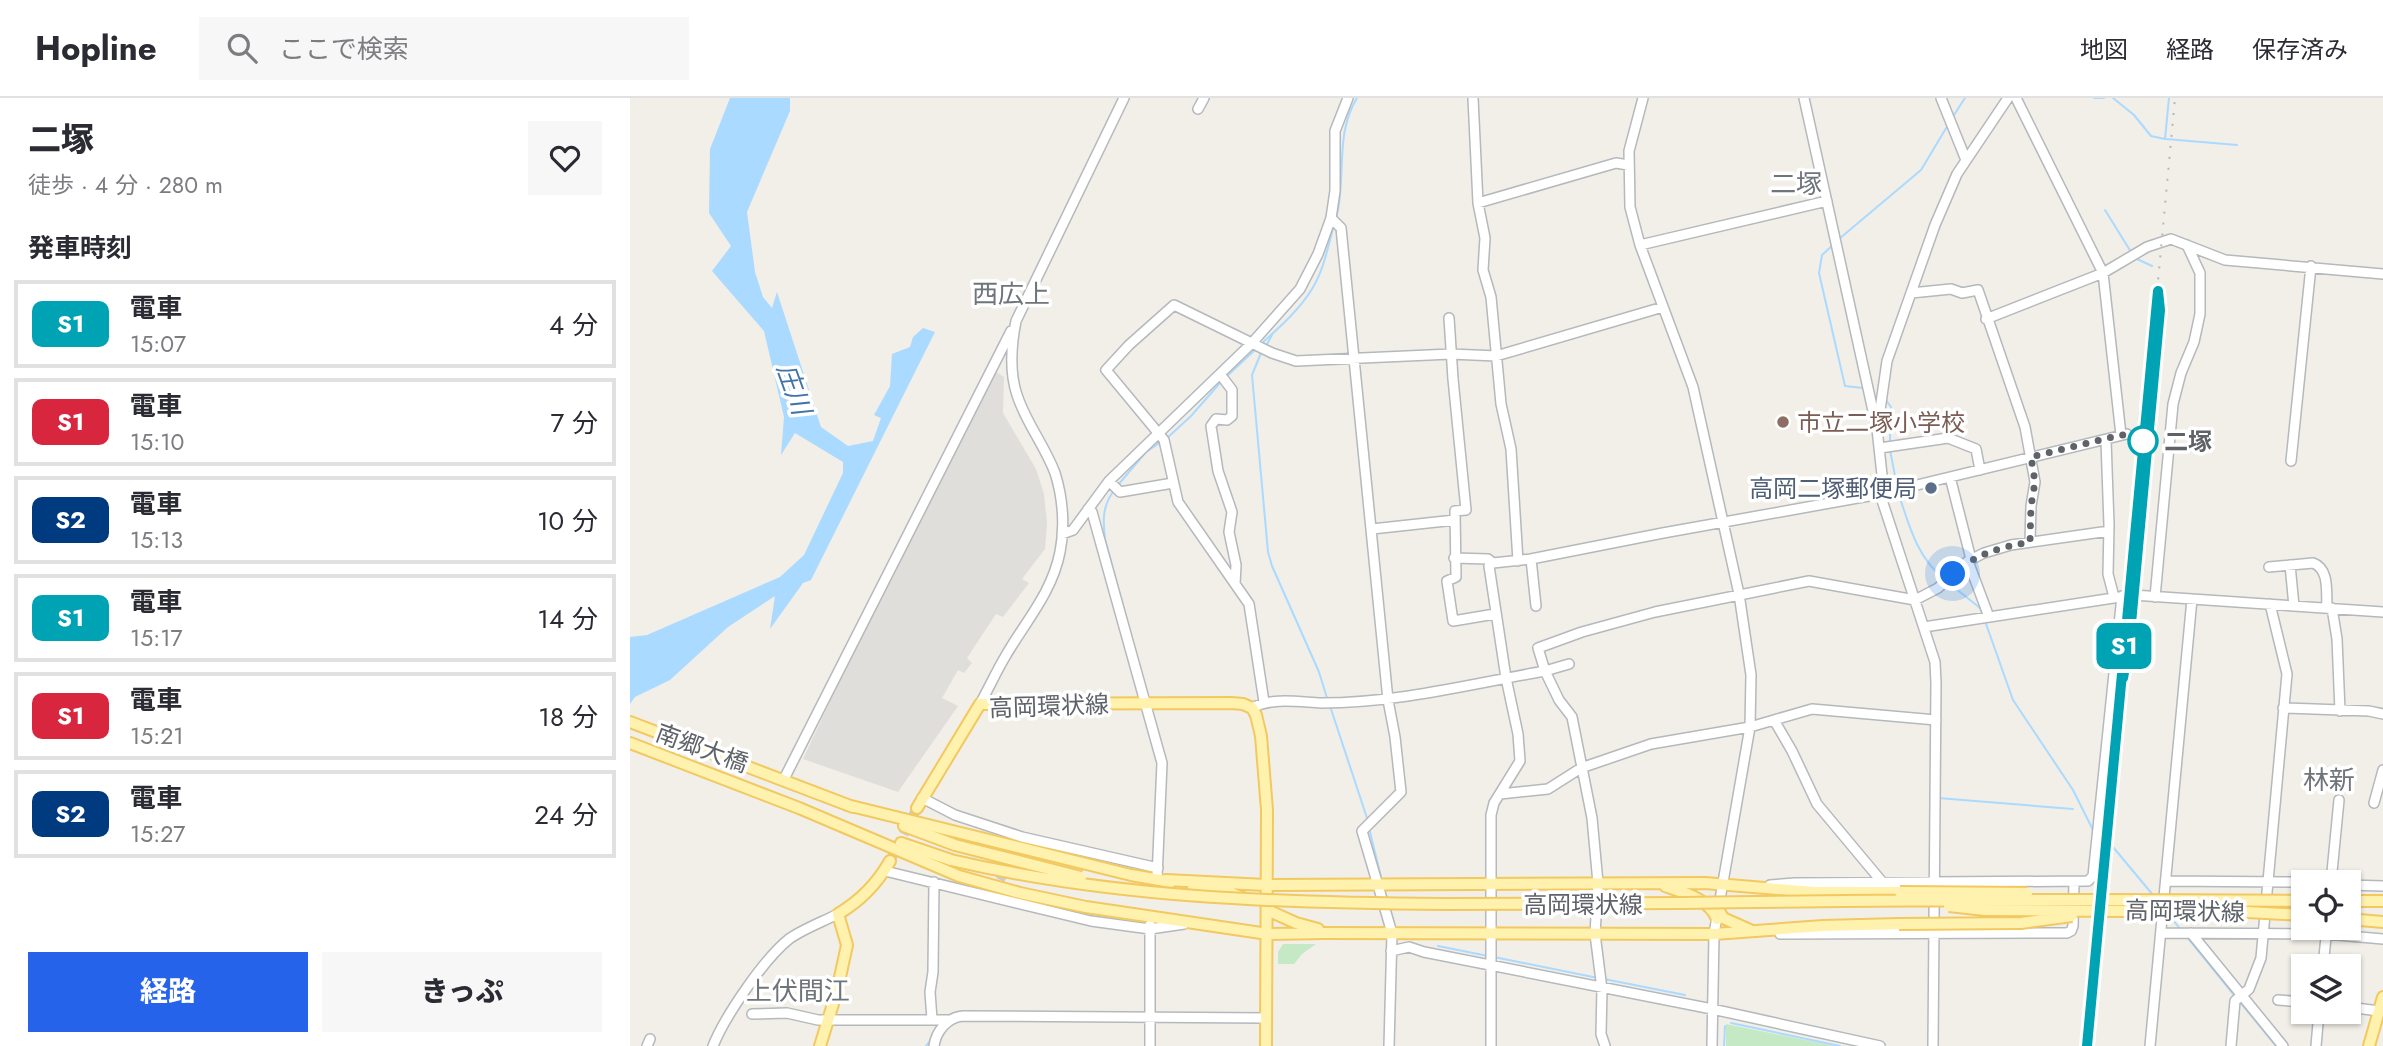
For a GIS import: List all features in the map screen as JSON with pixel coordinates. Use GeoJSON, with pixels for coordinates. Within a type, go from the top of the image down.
{"type":"FeatureCollection","features":[{"type":"Feature","properties":{"kind":"main road","name":"高岡環状線"},"geometry":{"type":"LineString","coordinates":[[919,803],[980,704],[1231,703],[1252,708]]}},
{"type":"Feature","properties":{"kind":"main road"},"geometry":{"type":"LineString","coordinates":[[1252,708],[1261,736],[1267,810],[1266,1046]]}},
{"type":"Feature","properties":{"kind":"main road","name":"南郷大橋"},"geometry":{"type":"LineString","coordinates":[[630,722],[847,805]]}},
{"type":"Feature","properties":{"kind":"main road","name":"南郷大橋"},"geometry":{"type":"LineString","coordinates":[[630,743],[799,807]]}},
{"type":"Feature","properties":{"kind":"main road","name":"高岡環状線"},"geometry":{"type":"LineString","coordinates":[[847,805],[955,845],[1145,892]]}},
{"type":"Feature","properties":{"kind":"main road"},"geometry":{"type":"LineString","coordinates":[[847,805],[1131,875],[1266,885],[1656,884],[1899,896]]}},
{"type":"Feature","properties":{"kind":"main road","name":"高岡環状線"},"geometry":{"type":"LineString","coordinates":[[799,807],[951,860],[1013,874],[1145,892],[1308,904],[1581,905],[1899,896],[2291,901]]}},
{"type":"Feature","properties":{"kind":"main road"},"geometry":{"type":"LineString","coordinates":[[799,807],[958,876],[1046,899],[1268,934],[1714,934],[1899,924],[2021,923],[2106,911]]}},
{"type":"Feature","properties":{"kind":"main road"},"geometry":{"type":"LineString","coordinates":[[820,1046],[847,945],[838,914],[872,888],[887,866]]}},
{"type":"Feature","properties":{"kind":"main road"},"geometry":{"type":"LineString","coordinates":[[1161,876],[1185,887],[1229,892],[1296,923],[1331,933]]}},
{"type":"Feature","properties":{"kind":"main road"},"geometry":{"type":"LineString","coordinates":[[1244,930],[1267,908],[1304,883]]}},
{"type":"Feature","properties":{"kind":"main road"},"geometry":{"type":"LineString","coordinates":[[1656,884],[1681,891],[1708,904],[1723,918],[1757,930]]}},
{"type":"Feature","properties":{"kind":"main road","name":"高岡環状線"},"geometry":{"type":"LineString","coordinates":[[1899,896],[1984,910],[2291,914]]}},
{"type":"Feature","properties":{"kind":"main road"},"geometry":{"type":"LineString","coordinates":[[2361,901],[2383,901]]}},
{"type":"Feature","properties":{"kind":"main road"},"geometry":{"type":"LineString","coordinates":[[2361,920],[2383,922]]}},
{"type":"Feature","properties":{"kind":"main road"},"geometry":{"type":"LineString","coordinates":[[2369,1046],[2383,997]]}},
{"type":"Feature","properties":{"kind":"street"},"geometry":{"type":"LineString","coordinates":[[779,777],[1016,321],[1124,98]]}},
{"type":"Feature","properties":{"kind":"street"},"geometry":{"type":"LineString","coordinates":[[1199,110],[1204,98]]}},
{"type":"Feature","properties":{"kind":"street"},"geometry":{"type":"LineString","coordinates":[[1062,534],[1073,530],[1109,481],[1252,342],[1300,289],[1318,254],[1331,218],[1335,191],[1335,131],[1348,98]]}},
{"type":"Feature","properties":{"kind":"street"},"geometry":{"type":"LineString","coordinates":[[1473,98],[1478,203],[1485,238],[1483,270],[1491,297],[1501,404],[1511,449],[1518,561]]}},
{"type":"Feature","properties":{"kind":"street"},"geometry":{"type":"LineString","coordinates":[[1643,98],[1628,165],[1630,207],[1640,245],[1693,387],[1739,594],[1751,675],[1750,727],[1714,934],[1712,1046]]}},
{"type":"Feature","properties":{"kind":"street"},"geometry":{"type":"LineString","coordinates":[[1804,98],[1877,429],[1882,475],[1880,494],[1935,662],[1933,1046]]}},
{"type":"Feature","properties":{"kind":"street"},"geometry":{"type":"LineString","coordinates":[[1941,98],[1966,160]]}},
{"type":"Feature","properties":{"kind":"street"},"geometry":{"type":"LineString","coordinates":[[1877,429],[1887,361],[1947,195],[1966,160],[2008,98]]}},
{"type":"Feature","properties":{"kind":"street"},"geometry":{"type":"LineString","coordinates":[[1454,558],[1488,559],[1493,562],[1531,559],[1723,521],[1880,494],[2124,435],[2103,272],[2016,98]]}},
{"type":"Feature","properties":{"kind":"street"},"geometry":{"type":"LineString","coordinates":[[1478,203],[1616,163],[1628,165]]}},
{"type":"Feature","properties":{"kind":"street"},"geometry":{"type":"LineString","coordinates":[[1640,245],[1827,201]]}},
{"type":"Feature","properties":{"kind":"street"},"geometry":{"type":"LineString","coordinates":[[1331,218],[1341,228],[1388,700],[1401,792],[1363,831],[1392,933],[1389,1046]]}},
{"type":"Feature","properties":{"kind":"street"},"geometry":{"type":"LineString","coordinates":[[1986,319],[2103,272],[2147,247],[2171,239],[2225,260],[2383,274]]}},
{"type":"Feature","properties":{"kind":"street"},"geometry":{"type":"LineString","coordinates":[[2155,597],[2173,404],[2181,373],[2194,342],[2200,314],[2200,273],[2187,245]]}},
{"type":"Feature","properties":{"kind":"street"},"geometry":{"type":"LineString","coordinates":[[2291,461],[2311,266]]}},
{"type":"Feature","properties":{"kind":"street"},"geometry":{"type":"LineString","coordinates":[[1911,293],[1951,289],[1962,293],[1978,290],[2025,427],[2035,482],[2030,542]]}},
{"type":"Feature","properties":{"kind":"street"},"geometry":{"type":"LineString","coordinates":[[1264,702],[1249,604],[1178,502],[1164,440],[1106,370],[1129,345],[1174,305],[1272,353],[1296,361],[1451,354],[1496,356],[1663,307]]}},
{"type":"Feature","properties":{"kind":"street"},"geometry":{"type":"LineString","coordinates":[[1449,318],[1466,492],[1466,510],[1455,511],[1455,577],[1447,581],[1453,621],[1495,614]]}},
{"type":"Feature","properties":{"kind":"street"},"geometry":{"type":"LineString","coordinates":[[980,704],[1054,575],[1062,534],[1060,495],[1054,472],[1022,409],[1013,378],[1012,343],[1016,321]]}},
{"type":"Feature","properties":{"kind":"street"},"geometry":{"type":"LineString","coordinates":[[1220,374],[1232,390],[1232,416],[1227,420],[1216,419],[1211,426],[1218,471],[1232,512],[1229,532],[1236,565],[1235,584]]}},
{"type":"Feature","properties":{"kind":"street"},"geometry":{"type":"LineString","coordinates":[[1880,448],[1948,438],[1976,449],[1980,470]]}},
{"type":"Feature","properties":{"kind":"street"},"geometry":{"type":"LineString","coordinates":[[1755,887],[1795,883],[2074,882],[2088,881],[2093,876],[2118,596],[2108,574],[2106,440]]}},
{"type":"Feature","properties":{"kind":"street"},"geometry":{"type":"LineString","coordinates":[[1950,477],[1970,560],[1989,617]]}},
{"type":"Feature","properties":{"kind":"street"},"geometry":{"type":"LineString","coordinates":[[1109,481],[1120,492],[1173,483]]}},
{"type":"Feature","properties":{"kind":"street"},"geometry":{"type":"LineString","coordinates":[[919,803],[1022,837],[1161,876],[1162,762],[1095,523],[1088,509]]}},
{"type":"Feature","properties":{"kind":"street"},"geometry":{"type":"LineString","coordinates":[[1372,529],[1455,520]]}},
{"type":"Feature","properties":{"kind":"street"},"geometry":{"type":"LineString","coordinates":[[1605,1046],[1601,1034],[1602,989],[1595,934],[1598,883],[1592,818],[1572,717],[1559,700],[1545,671],[1538,648],[1582,632],[1655,612],[1810,581],[1915,600],[1938,588],[1970,560],[2011,545],[2109,531]]}},
{"type":"Feature","properties":{"kind":"street"},"geometry":{"type":"LineString","coordinates":[[1531,559],[1536,606]]}},
{"type":"Feature","properties":{"kind":"street"},"geometry":{"type":"LineString","coordinates":[[1491,1046],[1491,815],[1520,761],[1518,734],[1495,614],[1489,566],[1493,562]]}},
{"type":"Feature","properties":{"kind":"street"},"geometry":{"type":"LineString","coordinates":[[2269,567],[2314,563],[2320,565],[2325,572],[2337,639],[2340,711]]}},
{"type":"Feature","properties":{"kind":"street"},"geometry":{"type":"LineString","coordinates":[[2290,565],[2294,606]]}},
{"type":"Feature","properties":{"kind":"street"},"geometry":{"type":"LineString","coordinates":[[1924,627],[2118,596],[2383,612]]}},
{"type":"Feature","properties":{"kind":"street"},"geometry":{"type":"LineString","coordinates":[[2151,1046],[2192,599]]}},
{"type":"Feature","properties":{"kind":"street"},"geometry":{"type":"LineString","coordinates":[[2231,1046],[2239,998],[2249,989],[2261,958],[2287,674],[2270,604]]}},
{"type":"Feature","properties":{"kind":"street"},"geometry":{"type":"LineString","coordinates":[[1252,708],[1264,702],[1341,703],[1388,700],[1545,671],[1569,664]]}},
{"type":"Feature","properties":{"kind":"street"},"geometry":{"type":"LineString","coordinates":[[2284,708],[2370,711],[2383,714]]}},
{"type":"Feature","properties":{"kind":"street"},"geometry":{"type":"LineString","coordinates":[[1500,794],[1548,789],[1581,768],[1651,744],[1750,727],[1812,709],[1936,720]]}},
{"type":"Feature","properties":{"kind":"street"},"geometry":{"type":"LineString","coordinates":[[1774,720],[1817,804],[1883,883]]}},
{"type":"Feature","properties":{"kind":"street"},"geometry":{"type":"LineString","coordinates":[[2374,803],[2383,770]]}},
{"type":"Feature","properties":{"kind":"street"},"geometry":{"type":"LineString","coordinates":[[2332,870],[2339,800]]}},
{"type":"Feature","properties":{"kind":"street"},"geometry":{"type":"LineString","coordinates":[[887,866],[934,881],[1091,921],[1150,929],[1191,922]]}},
{"type":"Feature","properties":{"kind":"street"},"geometry":{"type":"LineString","coordinates":[[932,1019],[930,992],[933,972],[934,881]]}},
{"type":"Feature","properties":{"kind":"street"},"geometry":{"type":"LineString","coordinates":[[2166,881],[2291,882]]}},
{"type":"Feature","properties":{"kind":"street"},"geometry":{"type":"LineString","coordinates":[[2006,882],[2007,934]]}},
{"type":"Feature","properties":{"kind":"street"},"geometry":{"type":"LineString","coordinates":[[1757,930],[1778,934],[2067,933],[2071,931],[2074,882]]}},
{"type":"Feature","properties":{"kind":"street"},"geometry":{"type":"LineString","coordinates":[[2361,885],[2383,886]]}},
{"type":"Feature","properties":{"kind":"street"},"geometry":{"type":"LineString","coordinates":[[713,1046],[719,1030],[767,962],[790,939],[838,914]]}},
{"type":"Feature","properties":{"kind":"street"},"geometry":{"type":"LineString","coordinates":[[1150,917],[1150,1046]]}},
{"type":"Feature","properties":{"kind":"street"},"geometry":{"type":"LineString","coordinates":[[2161,933],[2291,932]]}},
{"type":"Feature","properties":{"kind":"street"},"geometry":{"type":"LineString","coordinates":[[2191,933],[2239,998],[2283,1046]]}},
{"type":"Feature","properties":{"kind":"street"},"geometry":{"type":"LineString","coordinates":[[2361,936],[2383,939]]}},
{"type":"Feature","properties":{"kind":"street"},"geometry":{"type":"LineString","coordinates":[[1391,951],[1409,947],[1880,1046]]}},
{"type":"Feature","properties":{"kind":"street"},"geometry":{"type":"LineString","coordinates":[[2278,1000],[2291,1001]]}},
{"type":"Feature","properties":{"kind":"street"},"geometry":{"type":"LineString","coordinates":[[2361,1009],[2379,1011]]}},
{"type":"Feature","properties":{"kind":"street"},"geometry":{"type":"LineString","coordinates":[[752,1014],[787,1013],[818,1020],[932,1019],[946,1023]]}},
{"type":"Feature","properties":{"kind":"street"},"geometry":{"type":"LineString","coordinates":[[934,1046],[935,1039],[953,1016],[1266,1018]]}},
{"type":"Feature","properties":{"kind":"street"},"geometry":{"type":"LineString","coordinates":[[2316,1046],[2318,1024]]}},
{"type":"Feature","properties":{"kind":"shaded area"},"geometry":{"type":"Polygon","coordinates":[[[995,371],[1004,377],[1003,413],[1036,469],[1044,494],[1047,523],[1045,549],[1022,579],[1029,583],[1003,617],[996,614],[967,658],[972,663],[964,673],[958,670],[942,698],[958,706],[898,792],[803,759],[883,589],[995,371]]]}},
{"type":"Feature","properties":{"kind":"green space"},"geometry":{"type":"Polygon","coordinates":[[[1283,944],[1316,944],[1294,964],[1278,964],[1278,952],[1283,944]]]}},
{"type":"Feature","properties":{"kind":"green space"},"geometry":{"type":"Polygon","coordinates":[[[1726,1024],[1835,1046],[1726,1046],[1726,1024]]]}},
{"type":"Feature","properties":{"kind":"water","name":"庄川"},"geometry":{"type":"Polygon","coordinates":[[[730,98],[790,98],[790,111],[747,212],[755,272],[763,297],[772,308],[777,292],[821,427],[848,446],[873,441],[881,418],[874,415],[890,386],[892,354],[910,347],[913,337],[923,328],[935,332],[811,580],[803,583],[770,629],[775,596],[728,627],[670,680],[635,697],[630,704],[630,637],[647,635],[780,577],[804,555],[843,473],[843,462],[795,433],[781,455],[784,417],[764,331],[712,271],[731,246],[709,213],[710,149],[730,98]]]}},
{"type":"Feature","properties":{"kind":"waterway"},"geometry":{"type":"LineString","coordinates":[[1336,219],[1341,188],[1343,142],[1350,112],[1357,98]]}},
{"type":"Feature","properties":{"kind":"waterway"},"geometry":{"type":"LineString","coordinates":[[1952,118],[1965,98]]}},
{"type":"Feature","properties":{"kind":"waterway"},"geometry":{"type":"LineString","coordinates":[[2094,98],[2104,98]]}},
{"type":"Feature","properties":{"kind":"waterway"},"geometry":{"type":"LineString","coordinates":[[2113,98],[2134,115],[2151,136],[2165,139],[2169,98]]}},
{"type":"Feature","properties":{"kind":"waterway"},"geometry":{"type":"LineString","coordinates":[[1839,239],[1921,170],[1948,125]]}},
{"type":"Feature","properties":{"kind":"waterway"},"geometry":{"type":"LineString","coordinates":[[2166,139],[2237,145]]}},
{"type":"Feature","properties":{"kind":"waterway"},"geometry":{"type":"LineString","coordinates":[[2105,210],[2131,252]]}},
{"type":"Feature","properties":{"kind":"waterway"},"geometry":{"type":"LineString","coordinates":[[1262,343],[1296,311],[1312,289],[1323,266],[1334,225]]}},
{"type":"Feature","properties":{"kind":"waterway"},"geometry":{"type":"LineString","coordinates":[[1833,245],[1822,255],[1819,273],[1845,386],[1863,388]]}},
{"type":"Feature","properties":{"kind":"waterway"},"geometry":{"type":"LineString","coordinates":[[2137,259],[2152,266]]}},
{"type":"Feature","properties":{"kind":"waterway"},"geometry":{"type":"LineString","coordinates":[[1266,346],[1272,335]]}},
{"type":"Feature","properties":{"kind":"waterway"},"geometry":{"type":"LineString","coordinates":[[1227,376],[1256,349]]}},
{"type":"Feature","properties":{"kind":"waterway"},"geometry":{"type":"LineString","coordinates":[[1261,353],[1252,375],[1268,552],[1319,672],[1327,698]]}},
{"type":"Feature","properties":{"kind":"waterway"},"geometry":{"type":"LineString","coordinates":[[1166,439],[1220,383]]}},
{"type":"Feature","properties":{"kind":"waterway"},"geometry":{"type":"LineString","coordinates":[[1886,400],[1891,407],[1890,441]]}},
{"type":"Feature","properties":{"kind":"waterway"},"geometry":{"type":"LineString","coordinates":[[1118,485],[1146,452],[1161,442]]}},
{"type":"Feature","properties":{"kind":"waterway"},"geometry":{"type":"LineString","coordinates":[[1890,450],[1897,486]]}},
{"type":"Feature","properties":{"kind":"waterway"},"geometry":{"type":"LineString","coordinates":[[1113,492],[1104,515],[1105,539],[1137,658]]}},
{"type":"Feature","properties":{"kind":"waterway"},"geometry":{"type":"LineString","coordinates":[[1899,495],[1920,550],[1943,578]]}},
{"type":"Feature","properties":{"kind":"waterway"},"geometry":{"type":"LineString","coordinates":[[1950,584],[1980,608],[1983,616]]}},
{"type":"Feature","properties":{"kind":"waterway"},"geometry":{"type":"LineString","coordinates":[[1985,621],[2013,700],[2073,790],[2094,832]]}},
{"type":"Feature","properties":{"kind":"waterway"},"geometry":{"type":"LineString","coordinates":[[1330,706],[1367,818]]}},
{"type":"Feature","properties":{"kind":"waterway"},"geometry":{"type":"LineString","coordinates":[[1938,798],[2073,809]]}},
{"type":"Feature","properties":{"kind":"waterway"},"geometry":{"type":"LineString","coordinates":[[1370,832],[1381,877]]}},
{"type":"Feature","properties":{"kind":"waterway"},"geometry":{"type":"LineString","coordinates":[[2101,842],[2113,847],[2153,895]]}},
{"type":"Feature","properties":{"kind":"waterway"},"geometry":{"type":"LineString","coordinates":[[1389,907],[1393,919]]}},
{"type":"Feature","properties":{"kind":"waterway"},"geometry":{"type":"LineString","coordinates":[[2169,915],[2181,930]]}},
{"type":"Feature","properties":{"kind":"waterway"},"geometry":{"type":"LineString","coordinates":[[1154,937],[1154,964]]}},
{"type":"Feature","properties":{"kind":"waterway"},"geometry":{"type":"LineString","coordinates":[[2187,937],[2234,995]]}},
{"type":"Feature","properties":{"kind":"waterway"},"geometry":{"type":"LineString","coordinates":[[1438,946],[1488,956]]}},
{"type":"Feature","properties":{"kind":"waterway"},"geometry":{"type":"LineString","coordinates":[[1494,957],[1598,978]]}},
{"type":"Feature","properties":{"kind":"waterway"},"geometry":{"type":"LineString","coordinates":[[1604,979],[1685,995]]}},
{"type":"Feature","properties":{"kind":"waterway"},"geometry":{"type":"LineString","coordinates":[[1154,997],[1155,1009]]}},
{"type":"Feature","properties":{"kind":"waterway"},"geometry":{"type":"LineString","coordinates":[[2240,1002],[2276,1046]]}},
{"type":"Feature","properties":{"kind":"waterway"},"geometry":{"type":"LineString","coordinates":[[1731,1023],[1840,1046]]}},
{"type":"Feature","properties":{"kind":"waterway"},"geometry":{"type":"LineString","coordinates":[[1724,1046],[1725,1026]]}},
{"type":"Feature","properties":{"kind":"waterway"},"geometry":{"type":"LineString","coordinates":[[926,1046],[932,1038]]}},
{"type":"Feature","properties":{"kind":"tunnel"},"geometry":{"type":"LineString","coordinates":[[2138,416],[2150,417]]}},
{"type":"Feature","properties":{"kind":"tunnel"},"geometry":{"type":"LineString","coordinates":[[890,861],[917,808]]}},
{"type":"Feature","properties":{"kind":"tunnel"},"geometry":{"type":"LineString","coordinates":[[994,892],[1020,842]]}},
{"type":"Feature","properties":{"kind":"railway"},"geometry":{"type":"LineString","coordinates":[[2087,1046],[2175,98]]}},
{"type":"Feature","properties":{"kind":"train","name":"S1"},"geometry":{"type":"LineString","coordinates":[[2087,1046],[2158,291],[2160,310],[2129,645],[2123,678]]}},
{"type":"Feature","properties":{"kind":"place","name":"市立二塚小学校"},"geometry":{"type":"Point","coordinates":[1783,422]}},
{"type":"Feature","properties":{"kind":"place","name":"二塚"},"geometry":{"type":"Point","coordinates":[2143,441]}},
{"type":"Feature","properties":{"kind":"place","name":"高岡二塚郵便局"},"geometry":{"type":"Point","coordinates":[1931,488]}},
{"type":"Feature","properties":{"kind":"district","name":"二塚"},"geometry":{"type":"Point","coordinates":[1796,184]}},
{"type":"Feature","properties":{"kind":"district","name":"西広上"},"geometry":{"type":"Point","coordinates":[1011,294]}},
{"type":"Feature","properties":{"kind":"district","name":"林新"},"geometry":{"type":"Point","coordinates":[2329,780]}},
{"type":"Feature","properties":{"kind":"district","name":"上伏間江"},"geometry":{"type":"Point","coordinates":[798,991]}},
{"type":"Feature","properties":{"kind":"route"},"geometry":{"type":"LineString","coordinates":[[1953,574],[1968,561],[1984,553],[2030,542],[2035,482],[2031,457],[2121,435],[2143,441]]}}]}
